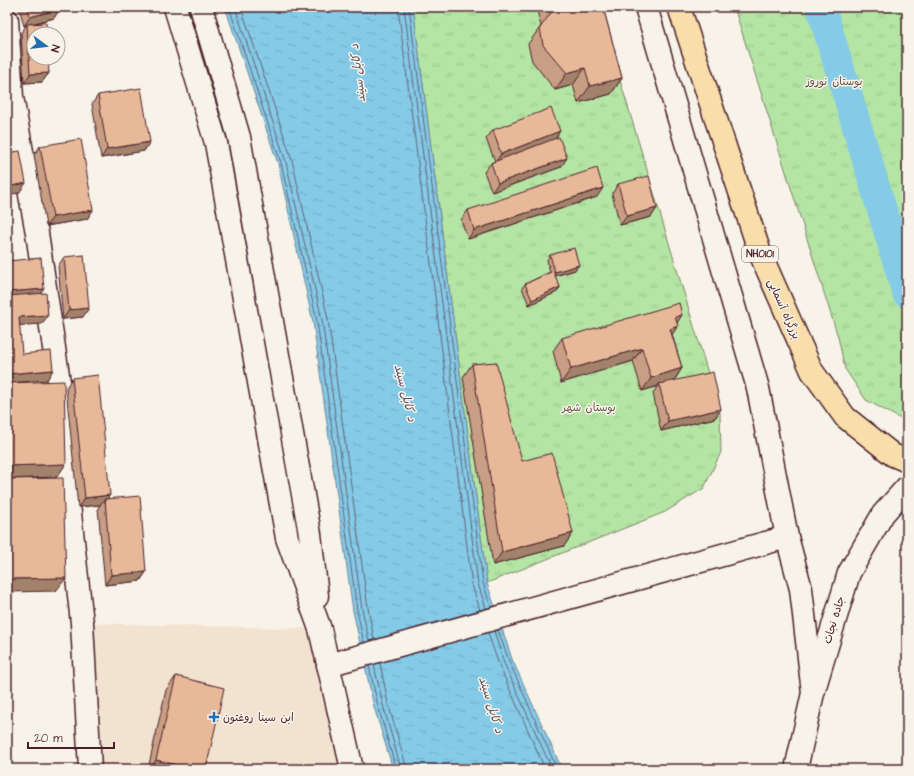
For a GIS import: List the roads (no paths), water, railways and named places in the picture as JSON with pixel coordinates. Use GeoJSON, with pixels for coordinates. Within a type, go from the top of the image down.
{"type":"FeatureCollection","features":[{"type":"Feature","properties":{"kind":"highway","name":"بزرگراه آسمایی"},"geometry":{"type":"LineString","coordinates":[[679,7],[760,253],[812,371],[845,417],[893,455],[907,460]]}},
{"type":"Feature","properties":{"kind":"main road"},"geometry":{"type":"LineString","coordinates":[[175,7],[216,142],[287,538],[320,629]]}},
{"type":"Feature","properties":{"kind":"main road"},"geometry":{"type":"LineString","coordinates":[[202,7],[239,137],[310,534],[320,629],[352,769]]}},
{"type":"Feature","properties":{"kind":"main road"},"geometry":{"type":"LineString","coordinates":[[646,7],[758,388],[787,537],[801,589],[813,693]]}},
{"type":"Feature","properties":{"kind":"main road"},"geometry":{"type":"LineString","coordinates":[[7,20],[12,97],[37,233],[61,395],[67,486],[82,623],[90,769]]}},
{"type":"Feature","properties":{"kind":"main road","name":"جاده نجات"},"geometry":{"type":"LineString","coordinates":[[796,769],[813,693],[849,573],[883,514],[907,487]]}},
{"type":"Feature","properties":{"kind":"main road"},"geometry":{"type":"LineString","coordinates":[[328,665],[787,537]]}},
{"type":"Feature","properties":{"kind":"water","name":"د کابل سيند"},"geometry":{"type":"Polygon","coordinates":[[[225,7],[413,7],[487,583],[512,659],[562,769],[393,769],[374,707],[353,611],[313,322],[278,164],[225,7]]]}},
{"type":"Feature","properties":{"kind":"waterway"},"geometry":{"type":"LineString","coordinates":[[821,7],[907,293]]}},
{"type":"Feature","properties":{"kind":"place","name":"ابن سینا روغتون"},"geometry":{"type":"Point","coordinates":[214,717]}},
{"type":"Feature","properties":{"kind":"park label","name":"بوستان نوروز"},"geometry":{"type":"Point","coordinates":[834,81]}},
{"type":"Feature","properties":{"kind":"park label","name":"بوستان شهر"},"geometry":{"type":"Point","coordinates":[589,407]}}]}
